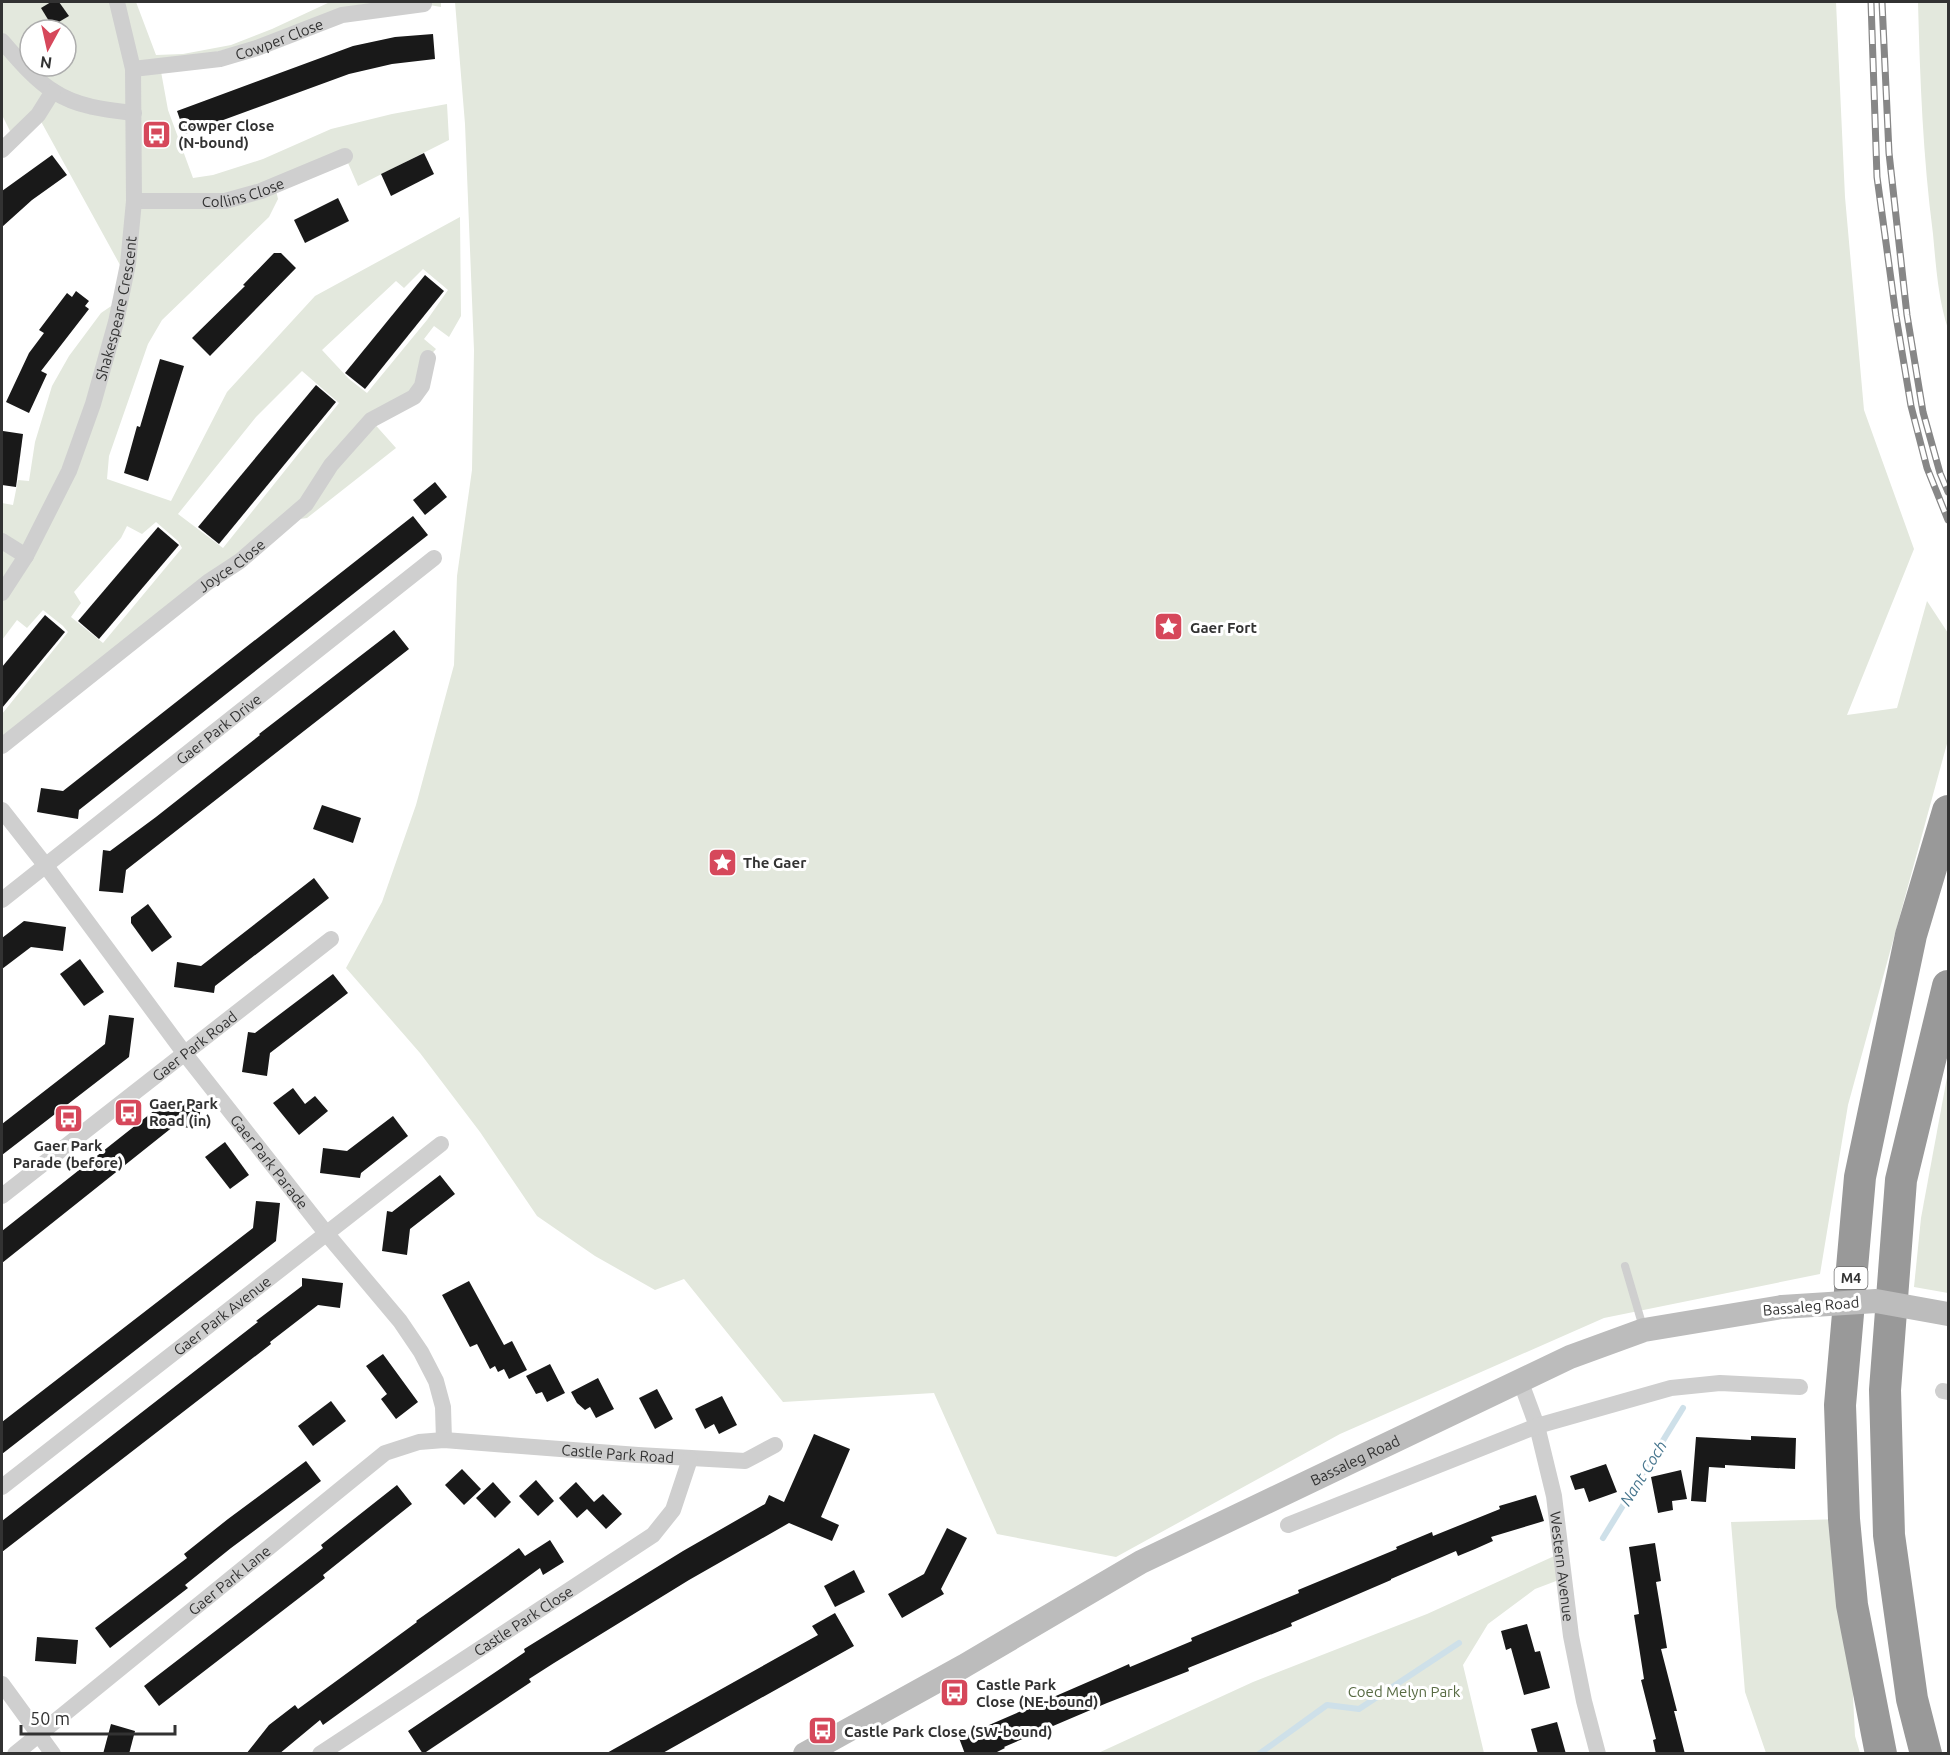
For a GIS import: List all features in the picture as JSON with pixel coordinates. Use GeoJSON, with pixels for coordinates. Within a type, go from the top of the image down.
{"type":"FeatureCollection","features":[{"type":"Feature","properties":{"kind":"highway","name":"M4"},"geometry":{"type":"LineString","coordinates":[[1881,1754],[1852,1605],[1844,1519],[1840,1405],[1860,1178],[1911,935],[1948,811]]}},
{"type":"Feature","properties":{"kind":"highway"},"geometry":{"type":"LineString","coordinates":[[1926,1754],[1912,1699],[1889,1535],[1885,1390],[1901,1180],[1948,986]]}},
{"type":"Feature","properties":{"kind":"street","name":"Shakespeare Crescent"},"geometry":{"type":"LineString","coordinates":[[2,593],[26,556],[69,471],[93,405],[116,322],[130,243],[134,201],[133,69],[117,2]]}},
{"type":"Feature","properties":{"kind":"street","name":"Cowper Close"},"geometry":{"type":"LineString","coordinates":[[133,69],[220,60],[342,15],[424,4]]}},
{"type":"Feature","properties":{"kind":"street"},"geometry":{"type":"LineString","coordinates":[[2,41],[24,66],[53,91],[79,104],[134,113]]}},
{"type":"Feature","properties":{"kind":"street"},"geometry":{"type":"LineString","coordinates":[[2,150],[38,115],[53,91]]}},
{"type":"Feature","properties":{"kind":"street","name":"Collins Close"},"geometry":{"type":"LineString","coordinates":[[134,201],[225,201],[268,188],[345,156]]}},
{"type":"Feature","properties":{"kind":"street","name":"Joyce Close"},"geometry":{"type":"LineString","coordinates":[[2,746],[208,582],[240,561],[306,504],[331,465],[371,420],[414,397],[423,386],[428,358]]}},
{"type":"Feature","properties":{"kind":"street"},"geometry":{"type":"LineString","coordinates":[[2,541],[26,556]]}},
{"type":"Feature","properties":{"kind":"street","name":"Gaer Park Drive"},"geometry":{"type":"LineString","coordinates":[[2,900],[434,558]]}},
{"type":"Feature","properties":{"kind":"street","name":"Gaer Park Parade"},"geometry":{"type":"LineString","coordinates":[[2,810],[184,1054],[326,1233],[400,1321],[421,1352],[436,1381],[451,1440]]}},
{"type":"Feature","properties":{"kind":"street","name":"Gaer Park Road"},"geometry":{"type":"LineString","coordinates":[[2,1196],[331,939]]}},
{"type":"Feature","properties":{"kind":"street","name":"Gaer Park Avenue"},"geometry":{"type":"LineString","coordinates":[[2,1487],[441,1144]]}},
{"type":"Feature","properties":{"kind":"street","name":"Bassaleg Road"},"geometry":{"type":"LineString","coordinates":[[805,1754],[964,1666],[1141,1562],[1570,1357],[1644,1330],[1782,1307],[1876,1301],[1948,1314]]}},
{"type":"Feature","properties":{"kind":"street","name":"Western Avenue"},"geometry":{"type":"LineString","coordinates":[[1520,1380],[1537,1426],[1554,1496],[1571,1636],[1584,1701],[1598,1754]]}},
{"type":"Feature","properties":{"kind":"street"},"geometry":{"type":"LineString","coordinates":[[1288,1525],[1537,1426],[1671,1388],[1720,1383],[1800,1386]]}},
{"type":"Feature","properties":{"kind":"street","name":"Castle Park Road"},"geometry":{"type":"LineString","coordinates":[[451,1440],[690,1459],[745,1461],[775,1445]]}},
{"type":"Feature","properties":{"kind":"street","name":"Gaer Park Lane"},"geometry":{"type":"LineString","coordinates":[[15,1754],[385,1453],[419,1442],[451,1440]]}},
{"type":"Feature","properties":{"kind":"street","name":"Castle Park Close"},"geometry":{"type":"LineString","coordinates":[[320,1754],[653,1535],[674,1510],[690,1459]]}},
{"type":"Feature","properties":{"kind":"street"},"geometry":{"type":"LineString","coordinates":[[2,1684],[53,1754]]}},
{"type":"Feature","properties":{"kind":"lane"},"geometry":{"type":"LineString","coordinates":[[1625,1266],[1644,1330]]}},
{"type":"Feature","properties":{"kind":"green space"},"geometry":{"type":"Polygon","coordinates":[[[2,2],[136,2],[156,55],[183,54],[231,45],[330,2],[441,2],[441,7],[424,4],[299,31],[160,66],[168,110],[193,178],[213,175],[263,159],[331,129],[392,114],[447,104],[449,140],[358,186],[345,156],[275,186],[278,199],[269,217],[162,320],[148,344],[109,456],[107,479],[171,501],[227,392],[315,296],[460,217],[461,316],[449,337],[434,326],[424,339],[436,349],[428,358],[422,386],[371,420],[396,448],[307,518],[286,521],[2,746],[2,714],[68,632],[43,610],[27,628],[17,620],[2,640],[2,503],[13,505],[18,480],[29,481],[35,442],[52,386],[69,356],[101,313],[120,300],[125,274],[38,116],[14,139],[2,115],[2,2]],[[423,269],[404,288],[396,281],[322,350],[349,379],[367,393],[427,320],[448,290],[423,269]],[[302,371],[256,417],[178,514],[223,548],[339,403],[302,371]],[[156,522],[142,534],[127,526],[121,538],[74,592],[81,603],[71,617],[103,643],[182,548],[178,541],[156,522]]]}},
{"type":"Feature","properties":{"kind":"green space","name":"Gaer Fort"},"geometry":{"type":"Polygon","coordinates":[[[455,2],[1836,2],[1845,197],[1864,410],[1914,549],[1847,715],[1897,708],[1927,601],[1948,633],[1948,740],[1848,1105],[1820,1274],[1604,1318],[1340,1434],[1116,1557],[997,1534],[934,1393],[783,1402],[684,1279],[655,1290],[595,1256],[537,1216],[480,1132],[420,1053],[346,968],[382,902],[416,805],[454,665],[457,576],[472,470],[474,350],[465,124],[455,2]]]}},
{"type":"Feature","properties":{"kind":"green space"},"geometry":{"type":"Polygon","coordinates":[[[1918,2],[1948,2],[1948,329],[1938,282],[1927,176],[1918,2]]]}},
{"type":"Feature","properties":{"kind":"green space"},"geometry":{"type":"Polygon","coordinates":[[[1948,1072],[1948,1293],[1914,1287],[1921,1218],[1948,1072]]]}},
{"type":"Feature","properties":{"kind":"green space"},"geometry":{"type":"Polygon","coordinates":[[[1844,1519],[1855,1736],[1860,1753],[1766,1753],[1745,1692],[1731,1522],[1844,1519]]]}},
{"type":"Feature","properties":{"kind":"green space","name":"Coed Melyn Park"},"geometry":{"type":"Polygon","coordinates":[[[1561,1553],[1564,1578],[1535,1589],[1488,1624],[1463,1665],[1484,1753],[1096,1754],[1253,1682],[1427,1614],[1561,1553]]]}},
{"type":"Feature","properties":{"kind":"building"},"geometry":{"type":"Polygon","coordinates":[[[51,2],[59,2],[69,16],[47,18],[41,8],[51,2]]]}},
{"type":"Feature","properties":{"kind":"building"},"geometry":{"type":"Polygon","coordinates":[[[433,34],[435,59],[392,64],[349,74],[185,134],[177,111],[353,46],[395,37],[433,34]]]}},
{"type":"Feature","properties":{"kind":"building"},"geometry":{"type":"Polygon","coordinates":[[[424,153],[434,174],[391,196],[381,174],[424,153]]]}},
{"type":"Feature","properties":{"kind":"building"},"geometry":{"type":"Polygon","coordinates":[[[52,155],[67,175],[32,200],[2,227],[2,191],[52,155]]]}},
{"type":"Feature","properties":{"kind":"building"},"geometry":{"type":"Polygon","coordinates":[[[338,198],[349,221],[305,243],[294,220],[338,198]]]}},
{"type":"Feature","properties":{"kind":"building"},"geometry":{"type":"Polygon","coordinates":[[[274,253],[281,253],[296,268],[210,356],[192,338],[245,286],[243,285],[274,253]]]}},
{"type":"Feature","properties":{"kind":"building"},"geometry":{"type":"Polygon","coordinates":[[[425,275],[444,291],[365,389],[345,373],[425,275]]]}},
{"type":"Feature","properties":{"kind":"building"},"geometry":{"type":"Polygon","coordinates":[[[76,291],[89,301],[85,306],[89,309],[41,371],[47,374],[29,413],[6,402],[29,353],[44,333],[39,330],[67,293],[72,297],[76,291]]]}},
{"type":"Feature","properties":{"kind":"building"},"geometry":{"type":"Polygon","coordinates":[[[160,359],[184,366],[148,481],[124,473],[160,359]]]}},
{"type":"Feature","properties":{"kind":"building"},"geometry":{"type":"Polygon","coordinates":[[[316,385],[336,402],[219,544],[198,527],[316,385]]]}},
{"type":"Feature","properties":{"kind":"building"},"geometry":{"type":"Polygon","coordinates":[[[3,431],[23,434],[16,487],[2,485],[3,431]]]}},
{"type":"Feature","properties":{"kind":"building"},"geometry":{"type":"Polygon","coordinates":[[[435,482],[447,497],[425,515],[413,500],[435,482]]]}},
{"type":"Feature","properties":{"kind":"building"},"geometry":{"type":"Polygon","coordinates":[[[413,516],[428,535],[79,810],[78,819],[37,812],[41,788],[63,791],[413,516]]]}},
{"type":"Feature","properties":{"kind":"building"},"geometry":{"type":"Polygon","coordinates":[[[158,527],[179,545],[99,639],[78,621],[158,527]]]}},
{"type":"Feature","properties":{"kind":"building"},"geometry":{"type":"Polygon","coordinates":[[[45,615],[65,632],[2,708],[2,667],[45,615]]]}},
{"type":"Feature","properties":{"kind":"building"},"geometry":{"type":"Polygon","coordinates":[[[394,630],[409,649],[126,870],[123,893],[99,891],[103,850],[110,851],[156,817],[394,630]]]}},
{"type":"Feature","properties":{"kind":"building"},"geometry":{"type":"Polygon","coordinates":[[[322,805],[361,818],[353,843],[313,829],[322,805]]]}},
{"type":"Feature","properties":{"kind":"building"},"geometry":{"type":"Polygon","coordinates":[[[314,878],[329,898],[215,986],[214,993],[174,987],[177,962],[201,966],[314,878]]]}},
{"type":"Feature","properties":{"kind":"building"},"geometry":{"type":"Polygon","coordinates":[[[148,904],[172,937],[152,952],[131,923],[131,917],[148,904]]]}},
{"type":"Feature","properties":{"kind":"building"},"geometry":{"type":"Polygon","coordinates":[[[24,921],[66,927],[63,951],[31,947],[2,969],[2,938],[24,921]]]}},
{"type":"Feature","properties":{"kind":"building"},"geometry":{"type":"Polygon","coordinates":[[[80,959],[104,992],[84,1006],[60,974],[80,959]]]}},
{"type":"Feature","properties":{"kind":"building"},"geometry":{"type":"Polygon","coordinates":[[[333,974],[348,993],[270,1053],[267,1076],[242,1072],[248,1032],[255,1033],[333,974]]]}},
{"type":"Feature","properties":{"kind":"building"},"geometry":{"type":"Polygon","coordinates":[[[109,1015],[134,1018],[129,1057],[2,1155],[2,1124],[105,1044],[109,1015]]]}},
{"type":"Feature","properties":{"kind":"building"},"geometry":{"type":"Polygon","coordinates":[[[293,1088],[305,1104],[315,1096],[328,1111],[299,1135],[273,1103],[293,1088]]]}},
{"type":"Feature","properties":{"kind":"building"},"geometry":{"type":"Polygon","coordinates":[[[161,1100],[201,1105],[198,1129],[174,1126],[2,1263],[2,1231],[160,1106],[161,1100]]]}},
{"type":"Feature","properties":{"kind":"building"},"geometry":{"type":"Polygon","coordinates":[[[393,1116],[408,1136],[361,1173],[360,1178],[320,1173],[323,1148],[347,1151],[393,1116]]]}},
{"type":"Feature","properties":{"kind":"building"},"geometry":{"type":"Polygon","coordinates":[[[225,1142],[249,1175],[230,1189],[205,1157],[225,1142]]]}},
{"type":"Feature","properties":{"kind":"building"},"geometry":{"type":"Polygon","coordinates":[[[440,1175],[455,1194],[410,1229],[407,1255],[382,1251],[387,1211],[392,1212],[440,1175]]]}},
{"type":"Feature","properties":{"kind":"building"},"geometry":{"type":"Polygon","coordinates":[[[256,1201],[280,1203],[276,1241],[2,1454],[2,1422],[253,1228],[256,1201]]]}},
{"type":"Feature","properties":{"kind":"building"},"geometry":{"type":"Polygon","coordinates":[[[302,1278],[343,1283],[340,1308],[318,1305],[2,1552],[2,1521],[258,1322],[256,1321],[302,1286],[302,1278]]]}},
{"type":"Feature","properties":{"kind":"building"},"geometry":{"type":"Polygon","coordinates":[[[469,1281],[504,1345],[512,1341],[527,1370],[509,1379],[504,1369],[498,1372],[495,1366],[490,1369],[477,1344],[470,1347],[442,1295],[469,1281]]]}},
{"type":"Feature","properties":{"kind":"building"},"geometry":{"type":"Polygon","coordinates":[[[383,1354],[418,1402],[396,1419],[381,1399],[387,1394],[366,1366],[383,1354]]]}},
{"type":"Feature","properties":{"kind":"building"},"geometry":{"type":"Polygon","coordinates":[[[550,1364],[565,1393],[547,1402],[542,1392],[536,1394],[526,1376],[550,1364]]]}},
{"type":"Feature","properties":{"kind":"building"},"geometry":{"type":"Polygon","coordinates":[[[598,1378],[614,1409],[596,1418],[590,1407],[585,1410],[577,1403],[571,1392],[598,1378]]]}},
{"type":"Feature","properties":{"kind":"building"},"geometry":{"type":"Polygon","coordinates":[[[657,1389],[673,1419],[655,1429],[639,1398],[657,1389]]]}},
{"type":"Feature","properties":{"kind":"building"},"geometry":{"type":"Polygon","coordinates":[[[722,1396],[737,1425],[719,1434],[714,1424],[705,1429],[695,1409],[722,1396]]]}},
{"type":"Feature","properties":{"kind":"building"},"geometry":{"type":"Polygon","coordinates":[[[331,1401],[346,1421],[313,1446],[298,1426],[331,1401]]]}},
{"type":"Feature","properties":{"kind":"building"},"geometry":{"type":"Polygon","coordinates":[[[814,1434],[850,1449],[821,1517],[839,1525],[832,1541],[789,1523],[689,1580],[554,1663],[529,1679],[531,1682],[423,1754],[408,1731],[525,1652],[524,1649],[683,1551],[765,1504],[769,1495],[784,1502],[814,1434]]]}},
{"type":"Feature","properties":{"kind":"building"},"geometry":{"type":"Polygon","coordinates":[[[1751,1436],[1796,1438],[1795,1469],[1725,1465],[1725,1468],[1709,1467],[1706,1502],[1691,1501],[1696,1437],[1751,1440],[1751,1436]]]}},
{"type":"Feature","properties":{"kind":"building"},"geometry":{"type":"Polygon","coordinates":[[[306,1461],[321,1481],[231,1548],[185,1585],[188,1588],[110,1648],[95,1628],[187,1558],[184,1554],[228,1519],[306,1461]]]}},
{"type":"Feature","properties":{"kind":"building"},"geometry":{"type":"Polygon","coordinates":[[[1606,1464],[1617,1492],[1589,1502],[1584,1488],[1575,1490],[1570,1476],[1606,1464]]]}},
{"type":"Feature","properties":{"kind":"building"},"geometry":{"type":"Polygon","coordinates":[[[462,1469],[481,1489],[464,1505],[445,1485],[462,1469]]]}},
{"type":"Feature","properties":{"kind":"building"},"geometry":{"type":"Polygon","coordinates":[[[1681,1470],[1687,1499],[1672,1501],[1673,1510],[1658,1513],[1651,1477],[1681,1470]]]}},
{"type":"Feature","properties":{"kind":"building"},"geometry":{"type":"Polygon","coordinates":[[[536,1480],[554,1501],[538,1516],[519,1496],[536,1480]]]}},
{"type":"Feature","properties":{"kind":"building"},"geometry":{"type":"Polygon","coordinates":[[[493,1482],[511,1502],[495,1518],[476,1498],[493,1482]]]}},
{"type":"Feature","properties":{"kind":"building"},"geometry":{"type":"Polygon","coordinates":[[[576,1482],[594,1502],[603,1494],[622,1514],[606,1529],[587,1509],[577,1518],[559,1498],[576,1482]]]}},
{"type":"Feature","properties":{"kind":"building"},"geometry":{"type":"Polygon","coordinates":[[[397,1485],[412,1504],[323,1575],[325,1578],[159,1706],[144,1686],[323,1548],[321,1545],[397,1485]]]}},
{"type":"Feature","properties":{"kind":"building"},"geometry":{"type":"Polygon","coordinates":[[[1536,1495],[1544,1521],[1491,1537],[1493,1541],[1458,1556],[1456,1551],[1291,1623],[1292,1626],[1188,1668],[1189,1671],[1107,1703],[1004,1747],[993,1754],[965,1754],[959,1738],[1129,1664],[1130,1667],[1192,1641],[1191,1638],[1299,1593],[1298,1590],[1397,1549],[1396,1547],[1432,1532],[1433,1536],[1500,1509],[1499,1506],[1536,1495]]]}},
{"type":"Feature","properties":{"kind":"building"},"geometry":{"type":"Polygon","coordinates":[[[947,1528],[967,1538],[941,1589],[944,1594],[902,1618],[888,1594],[924,1574],[947,1528]]]}},
{"type":"Feature","properties":{"kind":"building"},"geometry":{"type":"Polygon","coordinates":[[[550,1540],[564,1562],[543,1575],[540,1568],[323,1725],[320,1720],[279,1754],[246,1754],[269,1725],[295,1705],[298,1709],[519,1548],[525,1556],[550,1540]]]}},
{"type":"Feature","properties":{"kind":"building"},"geometry":{"type":"Polygon","coordinates":[[[1655,1543],[1661,1581],[1656,1582],[1667,1648],[1661,1649],[1685,1754],[1656,1754],[1653,1740],[1656,1739],[1641,1680],[1644,1679],[1634,1615],[1639,1614],[1629,1547],[1655,1543]]]}},
{"type":"Feature","properties":{"kind":"building"},"geometry":{"type":"Polygon","coordinates":[[[854,1570],[865,1592],[835,1607],[824,1586],[854,1570]]]}},
{"type":"Feature","properties":{"kind":"building"},"geometry":{"type":"Polygon","coordinates":[[[835,1613],[854,1646],[661,1754],[605,1754],[818,1635],[812,1626],[835,1613]]]}},
{"type":"Feature","properties":{"kind":"building"},"geometry":{"type":"Polygon","coordinates":[[[1527,1624],[1535,1652],[1540,1651],[1550,1688],[1524,1695],[1511,1648],[1506,1650],[1501,1631],[1527,1624]]]}},
{"type":"Feature","properties":{"kind":"building"},"geometry":{"type":"Polygon","coordinates":[[[37,1637],[78,1640],[76,1664],[35,1661],[37,1637]]]}},
{"type":"Feature","properties":{"kind":"building"},"geometry":{"type":"Polygon","coordinates":[[[1557,1722],[1566,1754],[1538,1754],[1531,1729],[1557,1722]]]}},
{"type":"Feature","properties":{"kind":"building"},"geometry":{"type":"Polygon","coordinates":[[[111,1724],[135,1731],[129,1754],[103,1754],[111,1724]]]}},
{"type":"Feature","properties":{"kind":"waterway","name":"Nant Coch"},"geometry":{"type":"LineString","coordinates":[[1603,1538],[1683,1408]]}},
{"type":"Feature","properties":{"kind":"waterway","name":"Nant Coch"},"geometry":{"type":"LineString","coordinates":[[1259,1754],[1327,1705],[1359,1709],[1459,1643]]}},
{"type":"Feature","properties":{"kind":"railway"},"geometry":{"type":"LineString","coordinates":[[1871,2],[1877,177],[1896,316],[1911,406],[1927,468],[1948,520]]}},
{"type":"Feature","properties":{"kind":"railway"},"geometry":{"type":"LineString","coordinates":[[1882,2],[1889,153],[1907,315],[1923,412],[1940,473],[1948,492]]}},
{"type":"Feature","properties":{"kind":"place","name":"Cowper Close (N-bound)"},"geometry":{"type":"Point","coordinates":[157,134]}},
{"type":"Feature","properties":{"kind":"place","name":"Gaer Fort"},"geometry":{"type":"Point","coordinates":[1169,627]}},
{"type":"Feature","properties":{"kind":"place","name":"The Gaer"},"geometry":{"type":"Point","coordinates":[722,862]}},
{"type":"Feature","properties":{"kind":"place","name":"Gaer Park Road (in)"},"geometry":{"type":"Point","coordinates":[128,1112]}},
{"type":"Feature","properties":{"kind":"place","name":"Gaer Park Parade (before)"},"geometry":{"type":"Point","coordinates":[68,1118]}},
{"type":"Feature","properties":{"kind":"place","name":"Castle Park Close (NE-bound)"},"geometry":{"type":"Point","coordinates":[955,1693]}},
{"type":"Feature","properties":{"kind":"place","name":"Castle Park Close (SW-bound)"},"geometry":{"type":"Point","coordinates":[823,1731]}}]}
